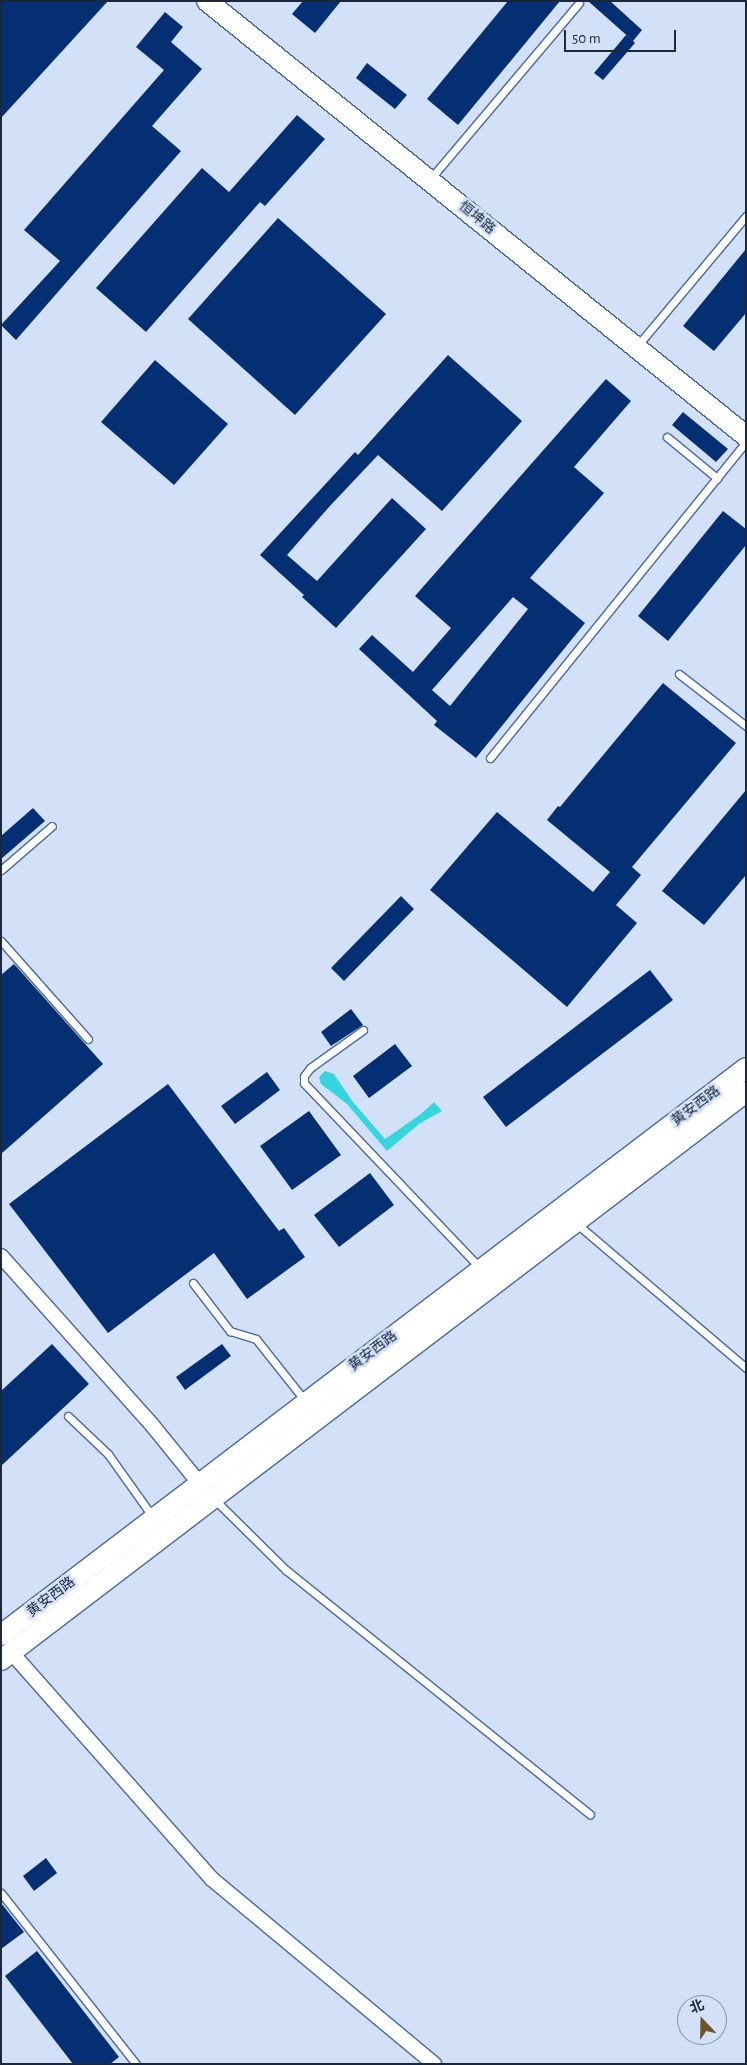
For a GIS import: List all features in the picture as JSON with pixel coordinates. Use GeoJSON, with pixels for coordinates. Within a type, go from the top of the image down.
{"type":"FeatureCollection","features":[{"type":"Feature","properties":{"kind":"street","name":"恒坤路"},"geometry":{"type":"LineString","coordinates":[[207,1],[746,436]]}},
{"type":"Feature","properties":{"kind":"street","name":"黄安西路"},"geometry":{"type":"LineString","coordinates":[[1,1635],[746,1068]]}},
{"type":"Feature","properties":{"kind":"street","name":"黄安西路"},"geometry":{"type":"LineString","coordinates":[[6,1656],[746,1092]]}},
{"type":"Feature","properties":{"kind":"street"},"geometry":{"type":"LineString","coordinates":[[1,1256],[152,1425],[200,1484]]}},
{"type":"Feature","properties":{"kind":"street"},"geometry":{"type":"LineString","coordinates":[[6,1656],[212,1879],[434,2064]]}},
{"type":"Feature","properties":{"kind":"lane"},"geometry":{"type":"LineString","coordinates":[[429,180],[579,3]]}},
{"type":"Feature","properties":{"kind":"lane"},"geometry":{"type":"LineString","coordinates":[[636,347],[746,216]]}},
{"type":"Feature","properties":{"kind":"lane"},"geometry":{"type":"LineString","coordinates":[[667,437],[717,478]]}},
{"type":"Feature","properties":{"kind":"lane"},"geometry":{"type":"LineString","coordinates":[[490,758],[746,442]]}},
{"type":"Feature","properties":{"kind":"lane"},"geometry":{"type":"LineString","coordinates":[[679,674],[746,726]]}},
{"type":"Feature","properties":{"kind":"lane"},"geometry":{"type":"LineString","coordinates":[[1,870],[52,826]]}},
{"type":"Feature","properties":{"kind":"lane"},"geometry":{"type":"LineString","coordinates":[[1,941],[88,1039]]}},
{"type":"Feature","properties":{"kind":"lane"},"geometry":{"type":"LineString","coordinates":[[363,1030],[310,1068],[304,1076],[304,1083],[481,1269]]}},
{"type":"Feature","properties":{"kind":"lane"},"geometry":{"type":"LineString","coordinates":[[575,1223],[746,1368]]}},
{"type":"Feature","properties":{"kind":"lane"},"geometry":{"type":"LineString","coordinates":[[193,1283],[230,1331],[256,1339],[306,1402]]}},
{"type":"Feature","properties":{"kind":"lane"},"geometry":{"type":"LineString","coordinates":[[68,1416],[108,1454],[154,1519]]}},
{"type":"Feature","properties":{"kind":"lane"},"geometry":{"type":"LineString","coordinates":[[214,1498],[286,1570],[590,1814]]}},
{"type":"Feature","properties":{"kind":"lane"},"geometry":{"type":"LineString","coordinates":[[1,1894],[136,2064]]}},
{"type":"Feature","properties":{"kind":"shaded area"},"geometry":{"type":"Polygon","coordinates":[[[325,1071],[334,1074],[353,1102],[385,1139],[421,1114],[434,1102],[442,1111],[419,1124],[387,1151],[347,1104],[321,1084],[319,1077],[325,1071]]]}},
{"type":"Feature","properties":{"kind":"building"},"geometry":{"type":"Polygon","coordinates":[[[1,1],[108,1],[1,118],[1,1]]]}},
{"type":"Feature","properties":{"kind":"building"},"geometry":{"type":"Polygon","coordinates":[[[303,1],[341,1],[315,33],[292,14],[303,1]]]}},
{"type":"Feature","properties":{"kind":"building"},"geometry":{"type":"Polygon","coordinates":[[[508,1],[560,1],[458,125],[427,99],[508,1]]]}},
{"type":"Feature","properties":{"kind":"building"},"geometry":{"type":"Polygon","coordinates":[[[588,1],[610,1],[642,30],[633,41],[635,43],[603,80],[594,73],[626,35],[632,40],[588,1]]]}},
{"type":"Feature","properties":{"kind":"building"},"geometry":{"type":"Polygon","coordinates":[[[165,12],[183,27],[171,42],[202,69],[152,126],[181,151],[16,340],[1,325],[60,261],[24,230],[164,70],[136,47],[165,12]]]}},
{"type":"Feature","properties":{"kind":"building"},"geometry":{"type":"Polygon","coordinates":[[[367,63],[407,95],[395,109],[356,78],[367,63]]]}},
{"type":"Feature","properties":{"kind":"building"},"geometry":{"type":"Polygon","coordinates":[[[297,115],[325,139],[265,206],[260,202],[146,332],[96,288],[202,168],[229,192],[297,115]]]}},
{"type":"Feature","properties":{"kind":"building"},"geometry":{"type":"Polygon","coordinates":[[[278,218],[386,314],[295,415],[188,319],[278,218]]]}},
{"type":"Feature","properties":{"kind":"building"},"geometry":{"type":"Polygon","coordinates":[[[746,249],[746,313],[714,351],[683,326],[746,249]]]}},
{"type":"Feature","properties":{"kind":"building"},"geometry":{"type":"Polygon","coordinates":[[[448,355],[522,421],[442,511],[378,455],[329,507],[287,555],[317,581],[392,498],[426,529],[336,628],[302,597],[304,595],[260,555],[355,452],[358,455],[448,355]]]}},
{"type":"Feature","properties":{"kind":"building"},"geometry":{"type":"Polygon","coordinates":[[[155,360],[228,424],[174,485],[101,422],[155,360]]]}},
{"type":"Feature","properties":{"kind":"building"},"geometry":{"type":"Polygon","coordinates":[[[606,379],[631,401],[574,467],[604,493],[530,578],[585,623],[476,758],[434,725],[437,721],[359,649],[372,635],[413,672],[451,628],[415,596],[606,379]],[[513,597],[432,690],[450,706],[528,609],[513,597]]]}},
{"type":"Feature","properties":{"kind":"building"},"geometry":{"type":"Polygon","coordinates":[[[683,412],[728,449],[716,462],[672,425],[683,412]]]}},
{"type":"Feature","properties":{"kind":"building"},"geometry":{"type":"Polygon","coordinates":[[[723,511],[746,529],[746,545],[668,641],[638,616],[723,511]]]}},
{"type":"Feature","properties":{"kind":"building"},"geometry":{"type":"Polygon","coordinates":[[[663,683],[736,743],[632,867],[641,875],[616,905],[637,923],[567,1007],[430,890],[497,812],[593,892],[610,872],[547,820],[558,806],[560,807],[663,683]]]}},
{"type":"Feature","properties":{"kind":"building"},"geometry":{"type":"Polygon","coordinates":[[[746,790],[746,875],[704,925],[662,891],[746,790]]]}},
{"type":"Feature","properties":{"kind":"building"},"geometry":{"type":"Polygon","coordinates":[[[33,808],[45,821],[1,859],[1,836],[33,808]]]}},
{"type":"Feature","properties":{"kind":"building"},"geometry":{"type":"Polygon","coordinates":[[[401,896],[414,909],[344,981],[331,968],[401,896]]]}},
{"type":"Feature","properties":{"kind":"building"},"geometry":{"type":"Polygon","coordinates":[[[14,964],[103,1064],[1,1154],[1,975],[14,964]]]}},
{"type":"Feature","properties":{"kind":"building"},"geometry":{"type":"Polygon","coordinates":[[[650,970],[673,1000],[506,1127],[483,1097],[650,970]]]}},
{"type":"Feature","properties":{"kind":"building"},"geometry":{"type":"Polygon","coordinates":[[[351,1009],[363,1025],[331,1046],[321,1032],[351,1009]]]}},
{"type":"Feature","properties":{"kind":"building"},"geometry":{"type":"Polygon","coordinates":[[[395,1044],[412,1066],[369,1098],[353,1076],[395,1044]]]}},
{"type":"Feature","properties":{"kind":"building"},"geometry":{"type":"Polygon","coordinates":[[[267,1072],[280,1090],[235,1124],[221,1106],[267,1072]]]}},
{"type":"Feature","properties":{"kind":"building"},"geometry":{"type":"Polygon","coordinates":[[[168,1084],[279,1231],[284,1228],[305,1257],[247,1299],[214,1253],[108,1333],[9,1204],[168,1084]]]}},
{"type":"Feature","properties":{"kind":"building"},"geometry":{"type":"Polygon","coordinates":[[[309,1111],[341,1155],[292,1190],[260,1146],[309,1111]]]}},
{"type":"Feature","properties":{"kind":"building"},"geometry":{"type":"Polygon","coordinates":[[[370,1173],[394,1205],[339,1247],[314,1215],[370,1173]]]}},
{"type":"Feature","properties":{"kind":"building"},"geometry":{"type":"Polygon","coordinates":[[[52,1344],[89,1384],[1,1466],[1,1391],[52,1344]]]}},
{"type":"Feature","properties":{"kind":"building"},"geometry":{"type":"Polygon","coordinates":[[[222,1344],[231,1356],[185,1390],[176,1377],[222,1344]]]}},
{"type":"Feature","properties":{"kind":"building"},"geometry":{"type":"Polygon","coordinates":[[[46,1858],[57,1873],[34,1891],[23,1876],[46,1858]]]}},
{"type":"Feature","properties":{"kind":"building"},"geometry":{"type":"Polygon","coordinates":[[[1,1903],[24,1932],[1,1949],[1,1903]]]}},
{"type":"Feature","properties":{"kind":"building"},"geometry":{"type":"Polygon","coordinates":[[[37,1951],[119,2057],[110,2064],[73,2064],[5,1976],[37,1951]]]}}]}
